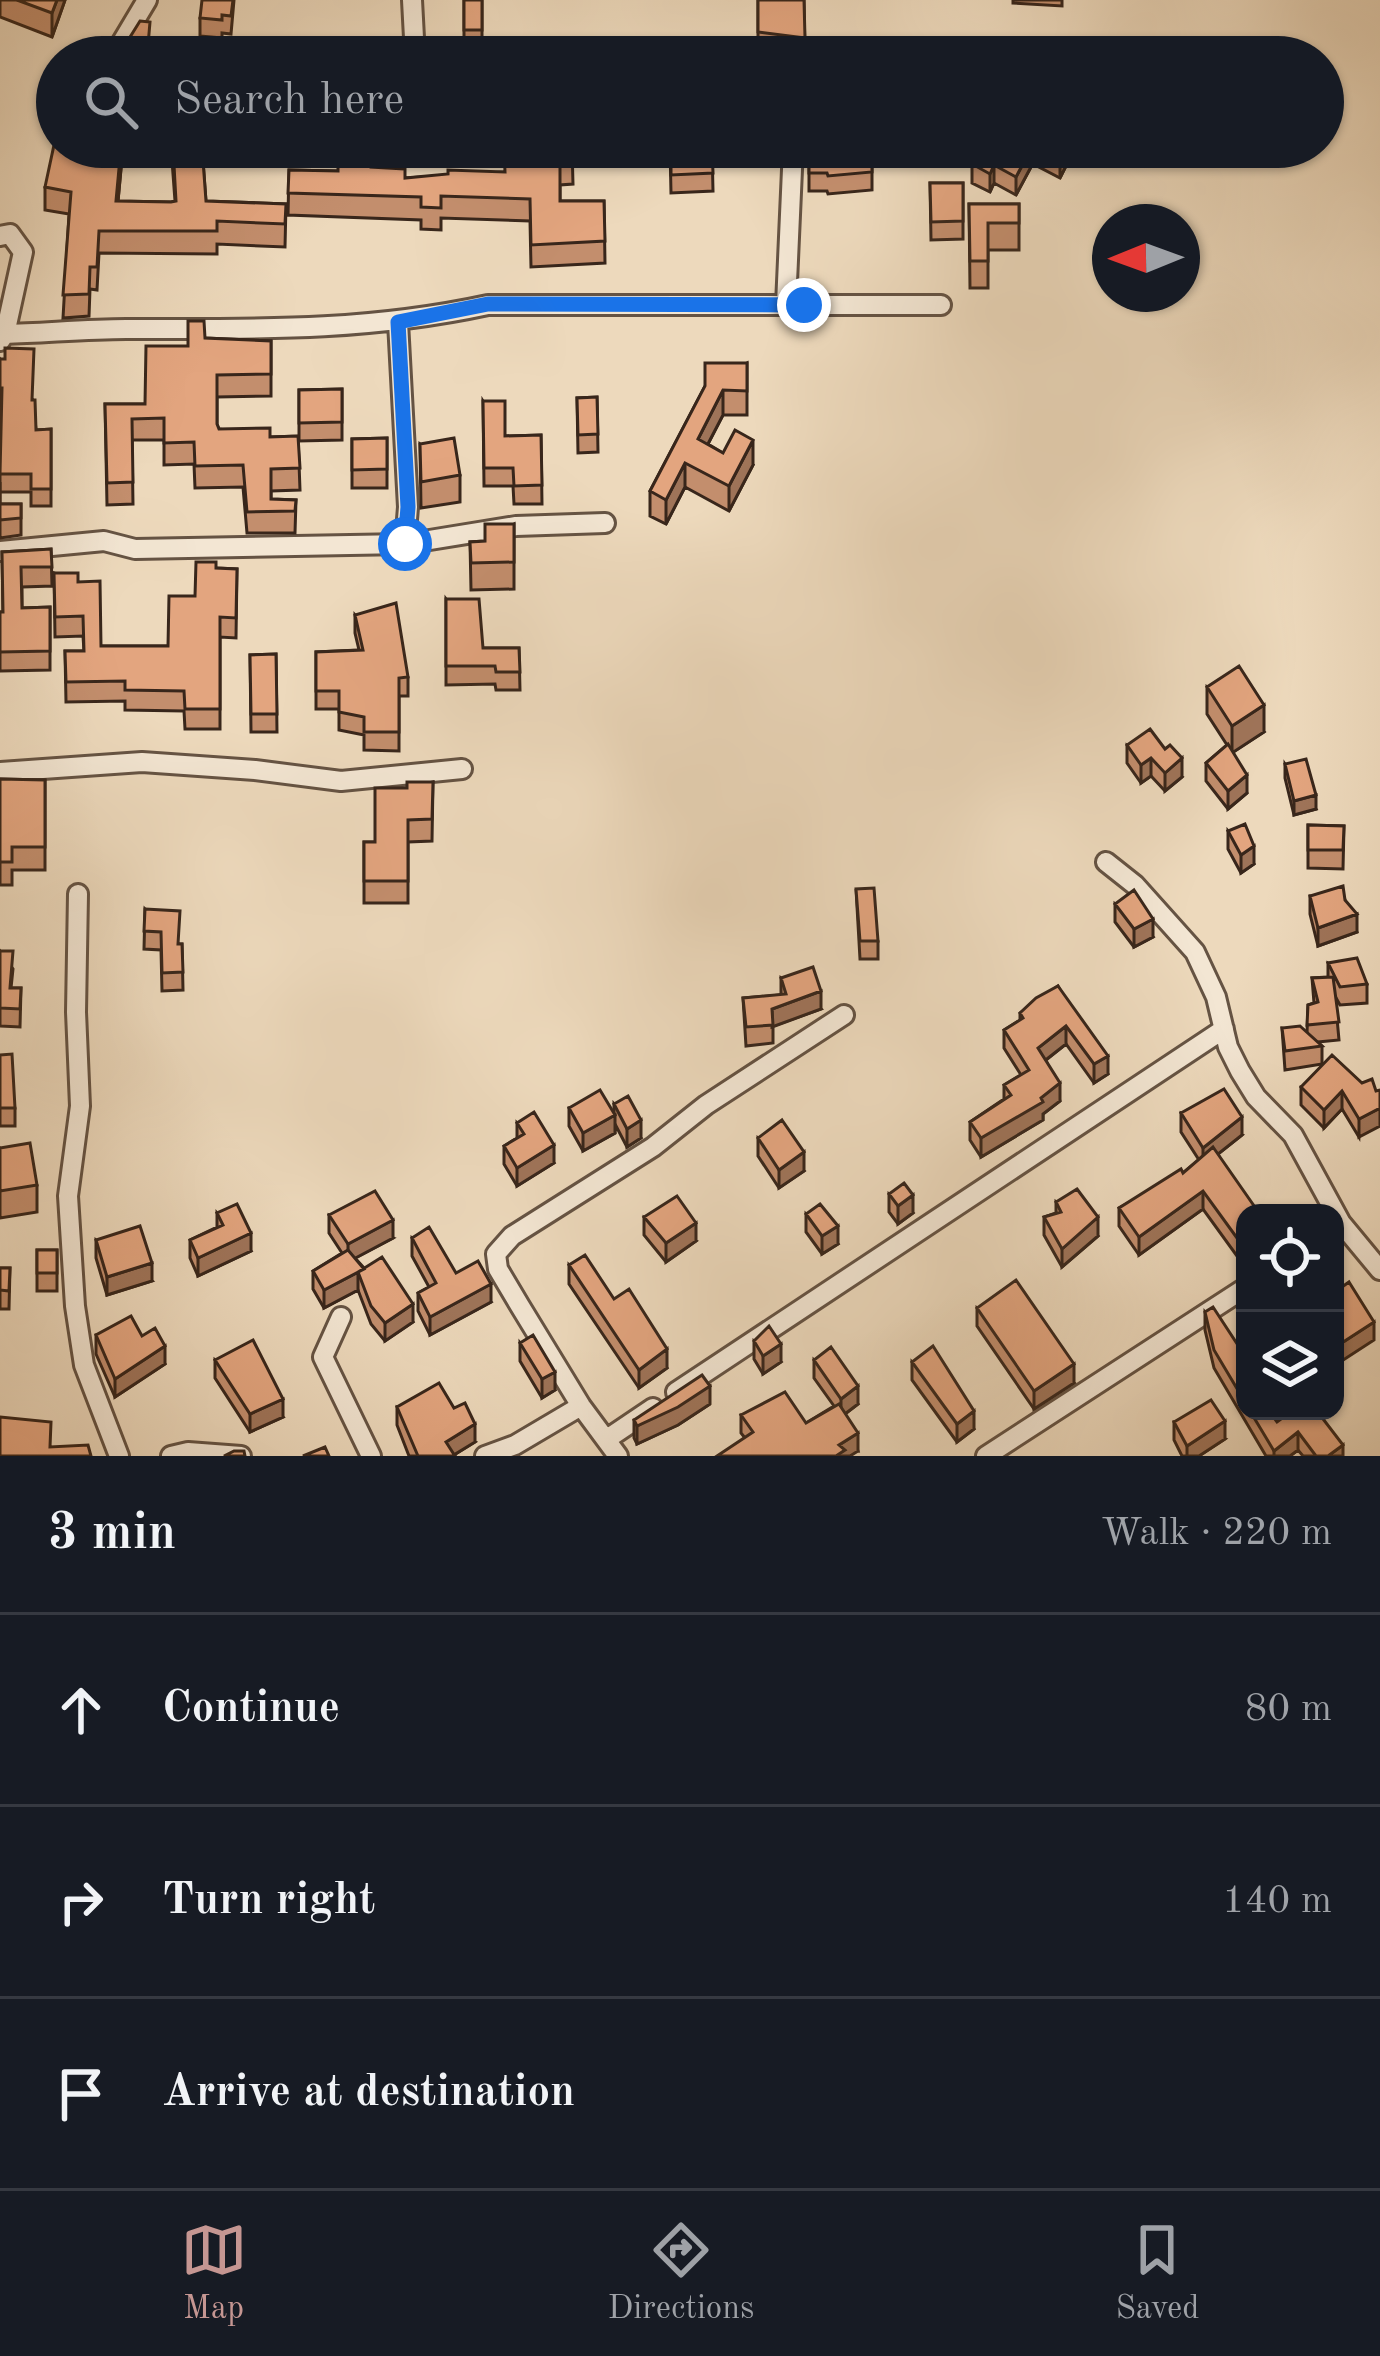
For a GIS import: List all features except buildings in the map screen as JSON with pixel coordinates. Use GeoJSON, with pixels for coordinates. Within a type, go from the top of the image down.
{"type":"FeatureCollection","features":[{"type":"Feature","properties":{"kind":"street"},"geometry":{"type":"LineString","coordinates":[[125,36],[147,0]]}},
{"type":"Feature","properties":{"kind":"street"},"geometry":{"type":"LineString","coordinates":[[412,0],[414,36]]}},
{"type":"Feature","properties":{"kind":"street"},"geometry":{"type":"LineString","coordinates":[[786,304],[792,168]]}},
{"type":"Feature","properties":{"kind":"street"},"geometry":{"type":"LineString","coordinates":[[0,236],[10,234],[23,252],[2,337],[297,330],[398,322],[488,304],[941,305]]}},
{"type":"Feature","properties":{"kind":"street"},"geometry":{"type":"LineString","coordinates":[[398,322],[408,507],[405,544]]}},
{"type":"Feature","properties":{"kind":"street"},"geometry":{"type":"LineString","coordinates":[[0,551],[104,541],[135,549],[405,544],[516,526],[605,523]]}},
{"type":"Feature","properties":{"kind":"street"},"geometry":{"type":"LineString","coordinates":[[0,772],[142,762],[341,781],[462,769]]}},
{"type":"Feature","properties":{"kind":"street"},"geometry":{"type":"LineString","coordinates":[[1106,862],[1135,885],[1195,952],[1216,997],[1240,1071],[1256,1097],[1292,1135],[1328,1204]]}},
{"type":"Feature","properties":{"kind":"street"},"geometry":{"type":"LineString","coordinates":[[78,894],[80,1106],[68,1196],[75,1306],[84,1365],[119,1456]]}},
{"type":"Feature","properties":{"kind":"street"},"geometry":{"type":"LineString","coordinates":[[844,1015],[512,1237],[496,1254],[499,1269],[581,1406],[613,1447],[747,1348],[757,1335],[1224,1029]]}},
{"type":"Feature","properties":{"kind":"street"},"geometry":{"type":"LineString","coordinates":[[1344,1228],[1371,1244],[1380,1270]]}},
{"type":"Feature","properties":{"kind":"street"},"geometry":{"type":"LineString","coordinates":[[986,1456],[1236,1294]]}},
{"type":"Feature","properties":{"kind":"street"},"geometry":{"type":"LineString","coordinates":[[341,1317],[322,1358],[371,1456]]}},
{"type":"Feature","properties":{"kind":"street"},"geometry":{"type":"LineString","coordinates":[[485,1456],[515,1445],[581,1406]]}},
{"type":"Feature","properties":{"kind":"street"},"geometry":{"type":"LineString","coordinates":[[171,1456],[188,1452],[241,1456]]}},
{"type":"Feature","properties":{"kind":"route"},"geometry":{"type":"LineString","coordinates":[[405,544],[408,507],[398,322],[488,304],[804,305]]}}]}
